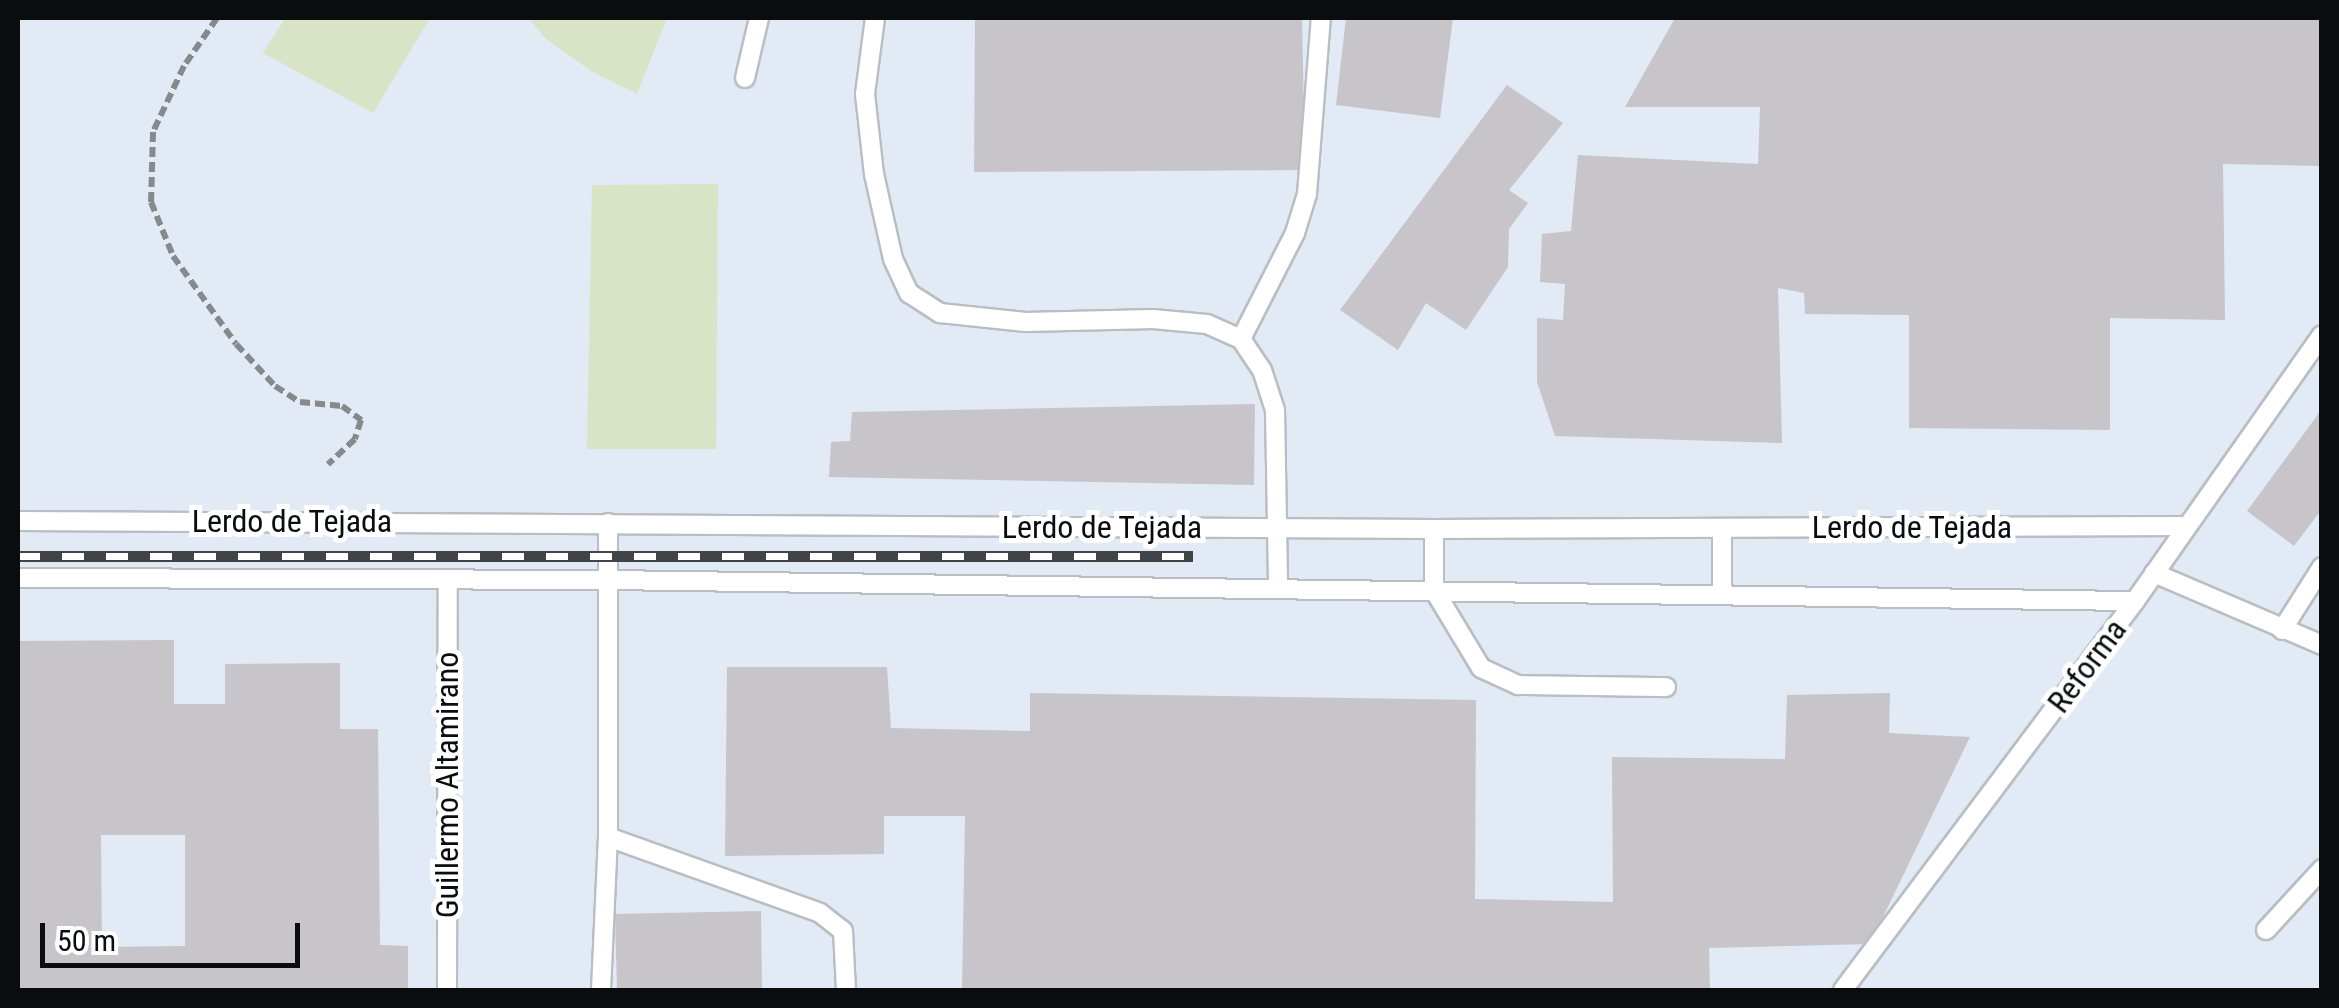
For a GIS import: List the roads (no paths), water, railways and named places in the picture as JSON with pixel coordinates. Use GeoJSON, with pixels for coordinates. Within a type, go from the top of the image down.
{"type":"FeatureCollection","features":[{"type":"Feature","properties":{"kind":"lane"},"geometry":{"type":"LineString","coordinates":[[745,78],[759,18]]}},
{"type":"Feature","properties":{"kind":"lane"},"geometry":{"type":"LineString","coordinates":[[875,18],[865,94],[874,174],[893,259],[909,293],[940,312],[1026,322],[1153,319],[1206,324],[1241,339],[1262,370],[1275,410],[1278,588]]}},
{"type":"Feature","properties":{"kind":"lane"},"geometry":{"type":"LineString","coordinates":[[1241,339],[1295,232],[1307,194],[1322,18]]}},
{"type":"Feature","properties":{"kind":"lane","name":"Reforma"},"geometry":{"type":"LineString","coordinates":[[1844,990],[2136,601],[2322,334]]}},
{"type":"Feature","properties":{"kind":"lane","name":"Lerdo de Tejada"},"geometry":{"type":"LineString","coordinates":[[18,521],[1434,529],[2186,526]]}},
{"type":"Feature","properties":{"kind":"lane"},"geometry":{"type":"LineString","coordinates":[[601,990],[608,836],[608,523]]}},
{"type":"Feature","properties":{"kind":"lane"},"geometry":{"type":"LineString","coordinates":[[1722,528],[1722,592]]}},
{"type":"Feature","properties":{"kind":"lane"},"geometry":{"type":"LineString","coordinates":[[1434,529],[1434,590],[1481,668],[1500,680],[1518,684],[1666,688]]}},
{"type":"Feature","properties":{"kind":"lane"},"geometry":{"type":"LineString","coordinates":[[2282,630],[2322,567]]}},
{"type":"Feature","properties":{"kind":"lane"},"geometry":{"type":"LineString","coordinates":[[2154,573],[2322,646]]}},
{"type":"Feature","properties":{"kind":"lane","name":"Lerdo de Tejada"},"geometry":{"type":"LineString","coordinates":[[18,578],[1722,592],[2136,601]]}},
{"type":"Feature","properties":{"kind":"lane","name":"Guillermo Altamirano"},"geometry":{"type":"LineString","coordinates":[[448,579],[448,990]]}},
{"type":"Feature","properties":{"kind":"lane"},"geometry":{"type":"LineString","coordinates":[[608,836],[820,912],[843,931],[846,990]]}},
{"type":"Feature","properties":{"kind":"lane"},"geometry":{"type":"LineString","coordinates":[[2266,930],[2322,869]]}},
{"type":"Feature","properties":{"kind":"railway"},"geometry":{"type":"LineString","coordinates":[[18,556],[1193,556]]}}]}
